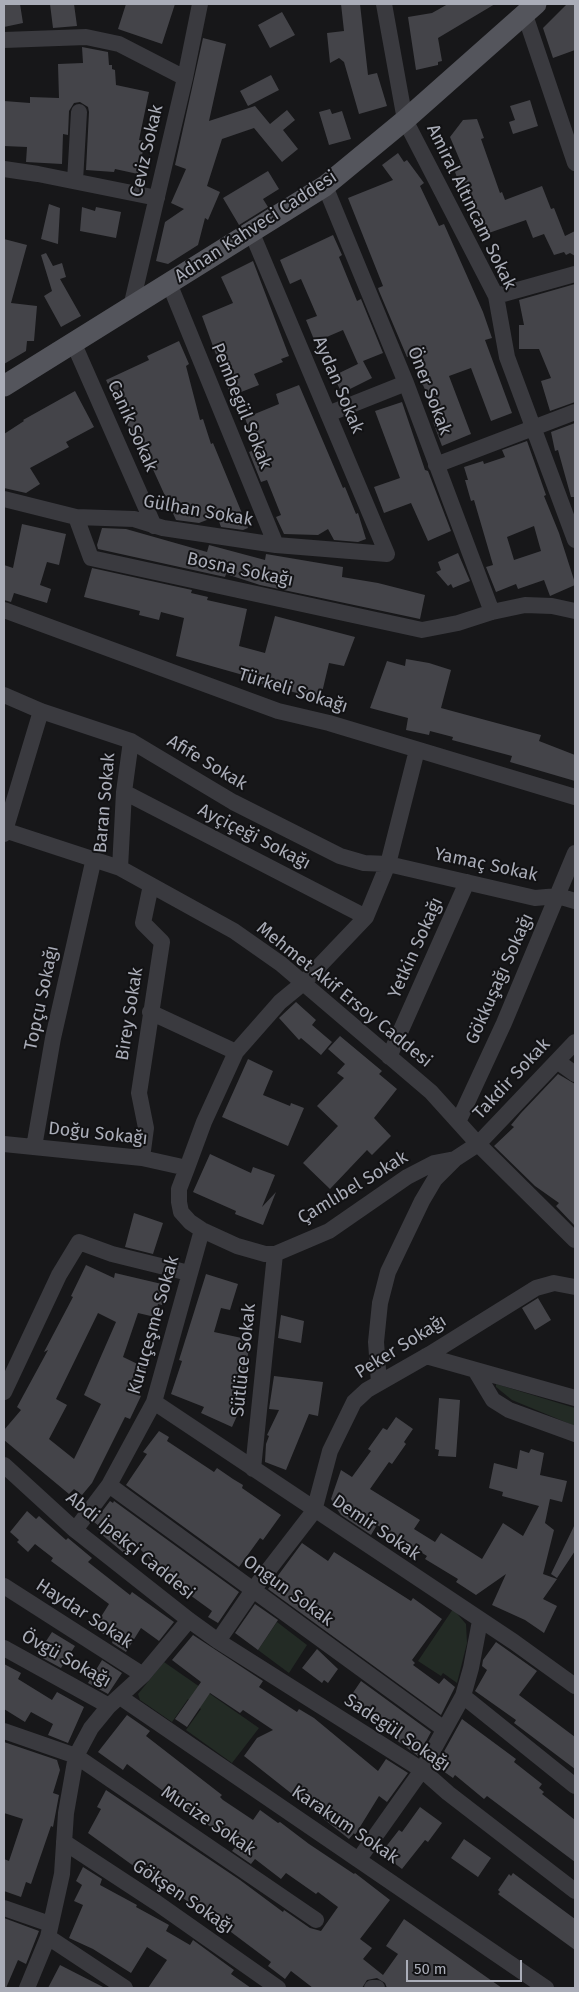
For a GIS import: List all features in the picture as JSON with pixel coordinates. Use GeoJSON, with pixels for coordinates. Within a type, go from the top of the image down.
{"type":"FeatureCollection","features":[{"type":"Feature","properties":{"kind":"main road","name":"Adnan Kahveci Caddesi"},"geometry":{"type":"LineString","coordinates":[[4,386],[325,186],[405,120],[530,9]]}},
{"type":"Feature","properties":{"kind":"street","name":"Ceviz Sokak"},"geometry":{"type":"LineString","coordinates":[[131,307],[185,78],[200,4]]}},
{"type":"Feature","properties":{"kind":"street","name":"Amiral Altıncam Sokak"},"geometry":{"type":"LineString","coordinates":[[384,4],[405,120],[496,296],[507,357],[575,540]]}},
{"type":"Feature","properties":{"kind":"street"},"geometry":{"type":"LineString","coordinates":[[530,9],[575,163]]}},
{"type":"Feature","properties":{"kind":"street"},"geometry":{"type":"LineString","coordinates":[[4,40],[86,37],[110,42],[119,44],[185,78]]}},
{"type":"Feature","properties":{"kind":"street"},"geometry":{"type":"LineString","coordinates":[[75,181],[79,112]]}},
{"type":"Feature","properties":{"kind":"street"},"geometry":{"type":"LineString","coordinates":[[4,169],[157,198]]}},
{"type":"Feature","properties":{"kind":"street","name":"Öner Sokak"},"geometry":{"type":"LineString","coordinates":[[325,186],[406,383],[492,612]]}},
{"type":"Feature","properties":{"kind":"street","name":"Aydan Sokak"},"geometry":{"type":"LineString","coordinates":[[252,232],[387,554]]}},
{"type":"Feature","properties":{"kind":"street"},"geometry":{"type":"LineString","coordinates":[[496,296],[575,274]]}},
{"type":"Feature","properties":{"kind":"street","name":"Pembegül Sokak"},"geometry":{"type":"LineString","coordinates":[[169,283],[276,545]]}},
{"type":"Feature","properties":{"kind":"street","name":"Canik Sokak"},"geometry":{"type":"LineString","coordinates":[[73,342],[154,526]]}},
{"type":"Feature","properties":{"kind":"street"},"geometry":{"type":"LineString","coordinates":[[328,414],[406,383]]}},
{"type":"Feature","properties":{"kind":"street"},"geometry":{"type":"LineString","coordinates":[[436,464],[575,412]]}},
{"type":"Feature","properties":{"kind":"street","name":"Gülhan Sokak"},"geometry":{"type":"LineString","coordinates":[[4,499],[76,517],[134,519],[154,526],[276,545],[387,554]]}},
{"type":"Feature","properties":{"kind":"street","name":"Bosna Sokağı"},"geometry":{"type":"LineString","coordinates":[[76,517],[91,558],[422,630],[458,623],[492,612]]}},
{"type":"Feature","properties":{"kind":"street"},"geometry":{"type":"LineString","coordinates":[[492,612],[525,605],[552,606],[575,611]]}},
{"type":"Feature","properties":{"kind":"street","name":"Türkeli Sokağı"},"geometry":{"type":"LineString","coordinates":[[4,610],[278,711],[575,797]]}},
{"type":"Feature","properties":{"kind":"street","name":"Afife Sokak"},"geometry":{"type":"LineString","coordinates":[[4,695],[42,711],[131,741],[233,802],[340,856],[364,863],[388,864]]}},
{"type":"Feature","properties":{"kind":"street"},"geometry":{"type":"LineString","coordinates":[[4,831],[42,711]]}},
{"type":"Feature","properties":{"kind":"street","name":"Baran Sokak"},"geometry":{"type":"LineString","coordinates":[[120,868],[124,792],[131,741]]}},
{"type":"Feature","properties":{"kind":"street"},"geometry":{"type":"LineString","coordinates":[[275,1254],[265,1254],[237,1246],[202,1230],[190,1222],[182,1212],[178,1189],[204,1122],[236,1052],[280,1002],[303,983],[366,917],[388,864],[417,750]]}},
{"type":"Feature","properties":{"kind":"street","name":"Ayçiçeği Sokağı"},"geometry":{"type":"LineString","coordinates":[[124,792],[366,917]]}},
{"type":"Feature","properties":{"kind":"street","name":"Mehmet Akif Ersoy Caddesi"},"geometry":{"type":"LineString","coordinates":[[4,831],[94,858],[120,868],[234,931],[303,983],[431,1092],[459,1120],[478,1144],[575,1240]]}},
{"type":"Feature","properties":{"kind":"street","name":"Gökkuşağı Sokağı"},"geometry":{"type":"LineString","coordinates":[[459,1120],[558,896],[575,852]]}},
{"type":"Feature","properties":{"kind":"street","name":"Topçu Sokağı"},"geometry":{"type":"LineString","coordinates":[[34,1147],[52,1038],[94,858]]}},
{"type":"Feature","properties":{"kind":"street","name":"Yamaç Sokak"},"geometry":{"type":"LineString","coordinates":[[388,864],[536,898],[558,896],[575,901]]}},
{"type":"Feature","properties":{"kind":"street","name":"Yetkin Sokağı"},"geometry":{"type":"LineString","coordinates":[[389,1057],[467,882]]}},
{"type":"Feature","properties":{"kind":"street","name":"Birey Sokak"},"geometry":{"type":"LineString","coordinates":[[142,1158],[146,1128],[139,1093],[162,942],[143,923],[151,885]]}},
{"type":"Feature","properties":{"kind":"street"},"geometry":{"type":"LineString","coordinates":[[150,1012],[236,1052]]}},
{"type":"Feature","properties":{"kind":"street","name":"Takdir Sokak"},"geometry":{"type":"LineString","coordinates":[[455,1159],[478,1144],[575,1042]]}},
{"type":"Feature","properties":{"kind":"street"},"geometry":{"type":"LineString","coordinates":[[557,1061],[575,1074]]}},
{"type":"Feature","properties":{"kind":"street","name":"Doğu Sokağı"},"geometry":{"type":"LineString","coordinates":[[4,1144],[142,1158],[187,1168]]}},
{"type":"Feature","properties":{"kind":"street"},"geometry":{"type":"LineString","coordinates":[[379,1383],[376,1342],[380,1303],[388,1272],[426,1194],[435,1179],[455,1159]]}},
{"type":"Feature","properties":{"kind":"street","name":"Çamlıbel Sokak"},"geometry":{"type":"LineString","coordinates":[[275,1254],[329,1231],[407,1177],[434,1163],[455,1159]]}},
{"type":"Feature","properties":{"kind":"street","name":"Kuruçeşme Sokak"},"geometry":{"type":"LineString","coordinates":[[75,1530],[109,1485],[154,1402],[202,1230]]}},
{"type":"Feature","properties":{"kind":"street"},"geometry":{"type":"LineString","coordinates":[[4,1392],[59,1275],[79,1242],[112,1254],[190,1272]]}},
{"type":"Feature","properties":{"kind":"street","name":"Sütlüce Sokak"},"geometry":{"type":"LineString","coordinates":[[253,1469],[275,1254]]}},
{"type":"Feature","properties":{"kind":"street","name":"Peker Sokağı"},"geometry":{"type":"LineString","coordinates":[[314,1511],[330,1451],[342,1423],[354,1402],[367,1390],[536,1288],[554,1283],[573,1283]]}},
{"type":"Feature","properties":{"kind":"street"},"geometry":{"type":"LineString","coordinates":[[426,1356],[575,1398]]}},
{"type":"Feature","properties":{"kind":"street"},"geometry":{"type":"LineString","coordinates":[[475,1370],[493,1400],[509,1410],[575,1434]]}},
{"type":"Feature","properties":{"kind":"street","name":"Demir Sokak"},"geometry":{"type":"LineString","coordinates":[[154,1402],[314,1511],[514,1642],[575,1686]]}},
{"type":"Feature","properties":{"kind":"street","name":"Abdi İpekçi Caddesi"},"geometry":{"type":"LineString","coordinates":[[4,1465],[75,1530],[189,1620],[143,1676],[115,1701],[90,1728],[76,1756],[66,1813],[62,1874],[49,1931],[27,1988]]}},
{"type":"Feature","properties":{"kind":"street","name":"Ongun Sokak"},"geometry":{"type":"LineString","coordinates":[[109,1485],[444,1729]]}},
{"type":"Feature","properties":{"kind":"street"},"geometry":{"type":"LineString","coordinates":[[218,1641],[253,1590],[314,1511]]}},
{"type":"Feature","properties":{"kind":"street","name":"Haydar Sokak"},"geometry":{"type":"LineString","coordinates":[[4,1586],[143,1676]]}},
{"type":"Feature","properties":{"kind":"street","name":"Sadegül Sokağı"},"geometry":{"type":"LineString","coordinates":[[189,1620],[218,1641],[422,1770],[448,1793],[575,1890]]}},
{"type":"Feature","properties":{"kind":"street"},"geometry":{"type":"LineString","coordinates":[[359,1859],[422,1770],[462,1696],[471,1668],[480,1621]]}},
{"type":"Feature","properties":{"kind":"street","name":"Övgü Sokağı"},"geometry":{"type":"LineString","coordinates":[[4,1648],[115,1701]]}},
{"type":"Feature","properties":{"kind":"street"},"geometry":{"type":"LineString","coordinates":[[462,1696],[575,1786]]}},
{"type":"Feature","properties":{"kind":"street","name":"Karakum Sokak"},"geometry":{"type":"LineString","coordinates":[[115,1701],[359,1859],[546,1988]]}},
{"type":"Feature","properties":{"kind":"street","name":"Mucize Sokak"},"geometry":{"type":"LineString","coordinates":[[4,1731],[76,1756],[316,1920]]}},
{"type":"Feature","properties":{"kind":"street","name":"Gökşen Sokağı"},"geometry":{"type":"LineString","coordinates":[[64,1842],[157,1903],[278,1988]]}},
{"type":"Feature","properties":{"kind":"street"},"geometry":{"type":"LineString","coordinates":[[4,1908],[49,1931],[125,1988]]}},
{"type":"Feature","properties":{"kind":"shaded area"},"geometry":{"type":"Polygon","coordinates":[[[496,1384],[575,1408],[575,1426],[512,1400],[496,1387],[496,1384]]]}},
{"type":"Feature","properties":{"kind":"shaded area"},"geometry":{"type":"Polygon","coordinates":[[[453,1609],[466,1624],[467,1643],[457,1683],[443,1673],[441,1676],[418,1661],[453,1609]]]}},
{"type":"Feature","properties":{"kind":"shaded area"},"geometry":{"type":"Polygon","coordinates":[[[277,1622],[307,1645],[289,1673],[258,1650],[277,1622]]]}},
{"type":"Feature","properties":{"kind":"shaded area"},"geometry":{"type":"Polygon","coordinates":[[[164,1662],[259,1728],[232,1763],[186,1730],[201,1709],[188,1699],[172,1722],[140,1700],[138,1694],[164,1662]]]}},
{"type":"Feature","properties":{"kind":"building"},"geometry":{"type":"Polygon","coordinates":[[[4,4],[20,4],[23,23],[4,27],[4,4]]]}},
{"type":"Feature","properties":{"kind":"building"},"geometry":{"type":"Polygon","coordinates":[[[50,4],[74,4],[77,26],[53,28],[50,4]]]}},
{"type":"Feature","properties":{"kind":"building"},"geometry":{"type":"Polygon","coordinates":[[[126,4],[175,4],[162,44],[118,29],[126,4]]]}},
{"type":"Feature","properties":{"kind":"building"},"geometry":{"type":"Polygon","coordinates":[[[341,4],[360,4],[368,75],[377,73],[387,106],[359,114],[344,62],[339,58],[330,63],[327,33],[344,31],[341,4]]]}},
{"type":"Feature","properties":{"kind":"building"},"geometry":{"type":"Polygon","coordinates":[[[448,4],[495,4],[438,38],[442,61],[438,62],[438,65],[416,70],[408,17],[432,13],[448,4]]]}},
{"type":"Feature","properties":{"kind":"building"},"geometry":{"type":"Polygon","coordinates":[[[567,4],[575,4],[575,50],[553,58],[543,28],[567,4]]]}},
{"type":"Feature","properties":{"kind":"building"},"geometry":{"type":"Polygon","coordinates":[[[282,12],[295,35],[270,48],[258,25],[282,12]]]}},
{"type":"Feature","properties":{"kind":"building"},"geometry":{"type":"Polygon","coordinates":[[[203,38],[226,44],[209,121],[255,106],[270,124],[287,110],[295,120],[283,130],[298,149],[282,162],[254,128],[222,139],[207,186],[220,192],[208,220],[205,218],[198,245],[168,264],[156,261],[165,222],[184,209],[171,203],[186,169],[175,165],[203,38]]]}},
{"type":"Feature","properties":{"kind":"building"},"geometry":{"type":"Polygon","coordinates":[[[82,47],[108,52],[109,65],[112,65],[112,69],[115,70],[116,85],[149,92],[139,140],[145,141],[138,174],[115,169],[114,172],[86,170],[89,112],[88,107],[80,102],[74,103],[69,111],[68,135],[63,134],[62,164],[26,162],[27,147],[4,146],[4,101],[30,103],[30,97],[59,98],[58,64],[83,63],[82,47]]]}},
{"type":"Feature","properties":{"kind":"building"},"geometry":{"type":"Polygon","coordinates":[[[271,75],[279,90],[248,106],[240,91],[271,75]]]}},
{"type":"Feature","properties":{"kind":"building"},"geometry":{"type":"Polygon","coordinates":[[[530,100],[538,126],[513,134],[509,122],[515,120],[510,106],[530,100]]]}},
{"type":"Feature","properties":{"kind":"building"},"geometry":{"type":"Polygon","coordinates":[[[330,109],[332,114],[342,111],[351,139],[329,145],[319,112],[330,109]]]}},
{"type":"Feature","properties":{"kind":"building"},"geometry":{"type":"Polygon","coordinates":[[[477,119],[484,138],[481,139],[500,193],[502,192],[505,200],[542,186],[551,209],[554,208],[565,236],[575,231],[575,256],[570,253],[566,255],[564,252],[554,255],[544,234],[533,238],[526,220],[483,235],[469,193],[463,195],[453,166],[461,163],[450,137],[463,120],[477,119]]]}},
{"type":"Feature","properties":{"kind":"building"},"geometry":{"type":"Polygon","coordinates":[[[398,153],[404,162],[407,160],[424,183],[420,186],[439,226],[444,224],[483,312],[492,338],[485,340],[512,413],[491,421],[471,368],[449,376],[471,434],[442,446],[433,422],[438,420],[423,385],[421,385],[411,355],[407,357],[379,291],[378,288],[383,286],[348,198],[393,180],[382,165],[398,153]]]}},
{"type":"Feature","properties":{"kind":"building"},"geometry":{"type":"Polygon","coordinates":[[[268,171],[279,189],[263,199],[268,207],[239,225],[223,198],[268,171]]]}},
{"type":"Feature","properties":{"kind":"building"},"geometry":{"type":"Polygon","coordinates":[[[49,204],[60,208],[58,244],[41,239],[49,204]]]}},
{"type":"Feature","properties":{"kind":"building"},"geometry":{"type":"Polygon","coordinates":[[[82,207],[95,211],[96,207],[121,212],[116,238],[80,231],[82,207]]]}},
{"type":"Feature","properties":{"kind":"building"},"geometry":{"type":"Polygon","coordinates":[[[333,235],[342,255],[339,257],[357,301],[361,299],[383,353],[363,361],[372,378],[342,393],[333,376],[358,364],[343,330],[315,342],[306,320],[317,316],[301,279],[290,284],[280,260],[333,235]]]}},
{"type":"Feature","properties":{"kind":"building"},"geometry":{"type":"Polygon","coordinates":[[[4,239],[27,245],[11,303],[37,306],[34,341],[27,341],[26,351],[4,364],[4,239]]]}},
{"type":"Feature","properties":{"kind":"building"},"geometry":{"type":"Polygon","coordinates":[[[46,253],[53,266],[62,263],[66,277],[60,279],[81,316],[61,327],[44,296],[52,291],[41,255],[46,253]]]}},
{"type":"Feature","properties":{"kind":"building"},"geometry":{"type":"Polygon","coordinates":[[[253,261],[289,356],[281,359],[283,362],[254,374],[259,385],[231,396],[202,316],[233,303],[221,277],[253,261]]]}},
{"type":"Feature","properties":{"kind":"building"},"geometry":{"type":"Polygon","coordinates":[[[575,284],[575,402],[550,411],[541,381],[551,378],[539,349],[519,349],[519,325],[524,325],[519,300],[575,284]]]}},
{"type":"Feature","properties":{"kind":"building"},"geometry":{"type":"Polygon","coordinates":[[[179,341],[189,364],[186,366],[200,420],[203,419],[211,444],[213,443],[248,528],[243,530],[221,527],[217,516],[199,523],[176,520],[141,443],[137,445],[106,380],[149,360],[147,356],[179,341]]]}},
{"type":"Feature","properties":{"kind":"building"},"geometry":{"type":"Polygon","coordinates":[[[299,385],[343,488],[345,487],[356,514],[358,513],[366,539],[358,542],[334,540],[328,529],[318,535],[284,534],[276,517],[281,515],[267,480],[261,482],[249,452],[256,449],[245,418],[279,404],[276,394],[299,385]]]}},
{"type":"Feature","properties":{"kind":"building"},"geometry":{"type":"Polygon","coordinates":[[[75,391],[94,427],[66,442],[69,447],[30,468],[40,484],[26,493],[4,488],[4,434],[23,420],[75,391]]]}},
{"type":"Feature","properties":{"kind":"building"},"geometry":{"type":"Polygon","coordinates":[[[402,402],[425,470],[428,471],[451,531],[428,541],[411,503],[384,513],[374,487],[400,478],[375,411],[402,402]]]}},
{"type":"Feature","properties":{"kind":"building"},"geometry":{"type":"Polygon","coordinates":[[[575,423],[575,497],[571,497],[558,450],[555,451],[551,432],[575,423]]]}},
{"type":"Feature","properties":{"kind":"building"},"geometry":{"type":"Polygon","coordinates":[[[527,441],[546,495],[544,496],[559,533],[575,585],[550,596],[544,580],[518,589],[516,584],[496,592],[486,567],[493,565],[474,500],[471,501],[465,480],[468,480],[464,467],[483,461],[484,464],[505,457],[502,450],[527,441]],[[534,526],[507,537],[514,560],[541,551],[534,526]]]}},
{"type":"Feature","properties":{"kind":"building"},"geometry":{"type":"Polygon","coordinates":[[[22,524],[66,534],[59,565],[47,562],[40,585],[51,589],[47,603],[14,593],[11,602],[4,600],[4,565],[13,568],[22,524]]]}},
{"type":"Feature","properties":{"kind":"building"},"geometry":{"type":"Polygon","coordinates":[[[102,528],[126,529],[207,552],[209,545],[265,560],[266,554],[343,567],[342,577],[378,583],[425,595],[420,619],[260,585],[226,574],[225,577],[98,549],[97,545],[102,528]]]}},
{"type":"Feature","properties":{"kind":"building"},"geometry":{"type":"Polygon","coordinates":[[[458,553],[470,581],[453,588],[451,584],[448,586],[436,572],[441,570],[438,562],[458,553]]]}},
{"type":"Feature","properties":{"kind":"building"},"geometry":{"type":"Polygon","coordinates":[[[92,568],[192,590],[191,593],[208,597],[207,600],[247,609],[239,646],[265,653],[275,616],[355,637],[344,666],[329,663],[320,701],[297,695],[297,693],[242,679],[243,675],[176,656],[184,618],[161,612],[159,620],[139,615],[140,611],[84,597],[92,568]]]}},
{"type":"Feature","properties":{"kind":"building"},"geometry":{"type":"Polygon","coordinates":[[[406,659],[429,663],[451,670],[441,708],[541,735],[539,741],[575,755],[575,781],[510,762],[512,756],[452,740],[453,737],[430,731],[429,735],[406,730],[408,718],[370,708],[387,661],[405,666],[406,659]]]}},
{"type":"Feature","properties":{"kind":"building"},"geometry":{"type":"Polygon","coordinates":[[[296,1002],[316,1020],[312,1025],[332,1042],[321,1055],[301,1038],[299,1040],[279,1018],[296,1002]]]}},
{"type":"Feature","properties":{"kind":"building"},"geometry":{"type":"Polygon","coordinates":[[[340,1036],[382,1071],[379,1074],[397,1089],[374,1118],[391,1136],[372,1155],[367,1150],[330,1189],[303,1163],[338,1126],[317,1106],[344,1078],[337,1073],[345,1064],[328,1049],[340,1036]]]}},
{"type":"Feature","properties":{"kind":"building"},"geometry":{"type":"Polygon","coordinates":[[[248,1059],[273,1071],[263,1095],[290,1106],[291,1103],[304,1108],[288,1146],[222,1117],[248,1059]]]}},
{"type":"Feature","properties":{"kind":"building"},"geometry":{"type":"Polygon","coordinates":[[[558,1074],[575,1084],[575,1226],[556,1206],[559,1203],[535,1186],[494,1146],[514,1127],[511,1125],[558,1074]]]}},
{"type":"Feature","properties":{"kind":"building"},"geometry":{"type":"Polygon","coordinates":[[[210,1154],[251,1173],[253,1167],[275,1175],[262,1207],[276,1192],[263,1225],[235,1214],[236,1211],[193,1192],[210,1154]]]}},
{"type":"Feature","properties":{"kind":"building"},"geometry":{"type":"Polygon","coordinates":[[[134,1213],[163,1223],[153,1254],[125,1247],[134,1213]]]}},
{"type":"Feature","properties":{"kind":"building"},"geometry":{"type":"Polygon","coordinates":[[[86,1265],[114,1278],[115,1273],[166,1285],[162,1305],[158,1304],[155,1317],[138,1313],[123,1357],[146,1368],[137,1394],[141,1396],[130,1419],[125,1417],[92,1483],[82,1495],[74,1489],[69,1494],[4,1440],[4,1430],[21,1410],[17,1407],[48,1350],[44,1352],[73,1297],[71,1296],[86,1265]],[[98,1313],[56,1399],[67,1405],[49,1439],[74,1459],[101,1404],[84,1395],[116,1322],[98,1313]]]}},
{"type":"Feature","properties":{"kind":"building"},"geometry":{"type":"Polygon","coordinates":[[[206,1274],[238,1284],[230,1310],[221,1308],[214,1332],[251,1340],[240,1393],[246,1396],[232,1427],[201,1413],[204,1407],[171,1394],[182,1361],[179,1360],[206,1274]]]}},
{"type":"Feature","properties":{"kind":"building"},"geometry":{"type":"Polygon","coordinates":[[[538,1298],[551,1320],[535,1330],[522,1308],[538,1298]]]}},
{"type":"Feature","properties":{"kind":"building"},"geometry":{"type":"Polygon","coordinates":[[[281,1315],[304,1321],[301,1343],[278,1338],[281,1315]]]}},
{"type":"Feature","properties":{"kind":"building"},"geometry":{"type":"Polygon","coordinates":[[[274,1376],[323,1382],[318,1416],[309,1414],[286,1470],[265,1462],[266,1444],[269,1436],[267,1435],[279,1410],[269,1409],[274,1376]]]}},
{"type":"Feature","properties":{"kind":"building"},"geometry":{"type":"Polygon","coordinates":[[[439,1398],[460,1400],[456,1457],[438,1456],[439,1450],[435,1449],[439,1398]]]}},
{"type":"Feature","properties":{"kind":"building"},"geometry":{"type":"Polygon","coordinates":[[[396,1417],[413,1429],[404,1442],[406,1444],[392,1464],[389,1462],[370,1489],[420,1520],[414,1529],[435,1542],[441,1533],[482,1559],[503,1523],[523,1536],[539,1506],[502,1496],[503,1492],[489,1488],[494,1463],[517,1469],[520,1450],[529,1453],[531,1449],[544,1453],[540,1475],[567,1481],[562,1502],[550,1499],[545,1523],[554,1530],[543,1574],[557,1579],[543,1599],[557,1606],[544,1633],[525,1620],[492,1605],[506,1574],[476,1595],[456,1582],[458,1579],[425,1559],[427,1556],[377,1525],[371,1535],[341,1515],[331,1499],[341,1470],[352,1477],[371,1451],[368,1449],[383,1428],[387,1430],[396,1417]]]}},
{"type":"Feature","properties":{"kind":"building"},"geometry":{"type":"Polygon","coordinates":[[[159,1431],[169,1437],[167,1441],[214,1472],[217,1468],[243,1485],[242,1488],[281,1515],[263,1540],[260,1538],[239,1567],[126,1485],[147,1454],[143,1452],[159,1431]]]}},
{"type":"Feature","properties":{"kind":"building"},"geometry":{"type":"Polygon","coordinates":[[[110,1501],[113,1503],[114,1501],[239,1592],[218,1623],[208,1617],[212,1611],[150,1566],[153,1563],[141,1550],[132,1545],[125,1554],[101,1534],[102,1532],[97,1529],[99,1526],[94,1522],[110,1501]]]}},
{"type":"Feature","properties":{"kind":"building"},"geometry":{"type":"Polygon","coordinates":[[[27,1511],[36,1519],[39,1516],[66,1540],[68,1538],[92,1558],[88,1562],[130,1595],[132,1592],[174,1622],[159,1641],[141,1628],[126,1652],[112,1643],[113,1640],[94,1628],[109,1604],[51,1561],[53,1558],[35,1544],[28,1552],[10,1532],[27,1511]]]}},
{"type":"Feature","properties":{"kind":"building"},"geometry":{"type":"Polygon","coordinates":[[[575,1524],[575,1551],[557,1578],[551,1574],[575,1524]]]}},
{"type":"Feature","properties":{"kind":"building"},"geometry":{"type":"Polygon","coordinates":[[[302,1543],[328,1561],[334,1552],[411,1601],[413,1598],[442,1619],[412,1660],[415,1663],[413,1665],[439,1684],[444,1678],[455,1687],[441,1715],[268,1589],[302,1543]]]}},
{"type":"Feature","properties":{"kind":"building"},"geometry":{"type":"Polygon","coordinates":[[[255,1604],[278,1620],[258,1650],[235,1633],[255,1604]]]}},
{"type":"Feature","properties":{"kind":"building"},"geometry":{"type":"Polygon","coordinates":[[[52,1632],[75,1646],[61,1668],[37,1655],[52,1632]]]}},
{"type":"Feature","properties":{"kind":"building"},"geometry":{"type":"Polygon","coordinates":[[[193,1635],[263,1681],[259,1687],[297,1712],[299,1709],[314,1718],[378,1771],[386,1759],[408,1773],[387,1802],[379,1796],[355,1835],[354,1833],[349,1839],[244,1756],[257,1738],[273,1730],[243,1710],[240,1713],[210,1693],[187,1727],[175,1719],[201,1682],[172,1660],[193,1635]]]}},
{"type":"Feature","properties":{"kind":"building"},"geometry":{"type":"Polygon","coordinates":[[[496,1642],[537,1671],[519,1695],[575,1737],[575,1769],[514,1723],[516,1720],[475,1691],[487,1670],[482,1666],[483,1660],[496,1642]]]}},
{"type":"Feature","properties":{"kind":"building"},"geometry":{"type":"Polygon","coordinates":[[[317,1649],[338,1669],[328,1683],[324,1680],[322,1683],[302,1668],[317,1649]]]}},
{"type":"Feature","properties":{"kind":"building"},"geometry":{"type":"Polygon","coordinates":[[[102,1660],[122,1673],[108,1694],[88,1683],[102,1660]]]}},
{"type":"Feature","properties":{"kind":"building"},"geometry":{"type":"Polygon","coordinates":[[[4,1664],[21,1673],[18,1679],[52,1700],[57,1692],[84,1707],[68,1743],[48,1735],[53,1724],[31,1712],[25,1722],[4,1709],[4,1664]]]}},
{"type":"Feature","properties":{"kind":"building"},"geometry":{"type":"Polygon","coordinates":[[[361,1681],[431,1732],[418,1756],[346,1703],[361,1681]]]}},
{"type":"Feature","properties":{"kind":"building"},"geometry":{"type":"Polygon","coordinates":[[[127,1715],[150,1731],[146,1736],[222,1795],[220,1797],[223,1800],[253,1820],[260,1810],[355,1873],[390,1900],[360,1939],[372,1948],[363,1959],[383,1975],[398,1954],[386,1946],[404,1919],[502,1988],[387,1988],[385,1983],[377,1978],[367,1980],[362,1988],[313,1988],[291,1971],[285,1979],[268,1966],[271,1962],[223,1926],[225,1924],[153,1880],[88,1833],[101,1809],[97,1807],[106,1790],[240,1880],[283,1912],[284,1910],[310,1928],[321,1931],[338,1907],[318,1892],[316,1894],[286,1873],[281,1879],[255,1859],[251,1864],[232,1851],[236,1846],[127,1764],[123,1770],[98,1752],[127,1715]]]}},
{"type":"Feature","properties":{"kind":"building"},"geometry":{"type":"Polygon","coordinates":[[[462,1719],[516,1759],[514,1762],[542,1784],[539,1788],[544,1792],[542,1794],[575,1820],[575,1862],[487,1796],[484,1799],[455,1775],[453,1778],[436,1766],[462,1719]]]}},
{"type":"Feature","properties":{"kind":"building"},"geometry":{"type":"Polygon","coordinates":[[[4,1742],[57,1760],[60,1770],[53,1793],[59,1795],[53,1827],[51,1826],[31,1884],[26,1882],[21,1897],[4,1891],[4,1859],[9,1861],[23,1819],[4,1813],[4,1742]]]}},
{"type":"Feature","properties":{"kind":"building"},"geometry":{"type":"Polygon","coordinates":[[[420,1807],[442,1823],[428,1842],[425,1840],[402,1869],[381,1853],[399,1830],[402,1832],[420,1807]]]}},
{"type":"Feature","properties":{"kind":"building"},"geometry":{"type":"Polygon","coordinates":[[[464,1839],[491,1858],[478,1877],[451,1858],[464,1839]]]}},
{"type":"Feature","properties":{"kind":"building"},"geometry":{"type":"Polygon","coordinates":[[[83,1867],[102,1879],[100,1885],[169,1925],[166,1931],[190,1945],[193,1940],[234,1970],[231,1974],[251,1988],[148,1988],[167,1960],[147,1947],[131,1973],[93,1949],[69,1938],[83,1905],[74,1901],[82,1885],[76,1881],[83,1867]]]}},
{"type":"Feature","properties":{"kind":"building"},"geometry":{"type":"Polygon","coordinates":[[[513,1873],[575,1919],[575,1950],[498,1894],[500,1892],[498,1890],[509,1874],[511,1876],[513,1873]]]}},
{"type":"Feature","properties":{"kind":"building"},"geometry":{"type":"Polygon","coordinates":[[[4,1918],[39,1931],[26,1964],[18,1960],[6,1988],[4,1988],[4,1918]]]}},
{"type":"Feature","properties":{"kind":"building"},"geometry":{"type":"Polygon","coordinates":[[[60,1965],[105,1988],[48,1988],[60,1965]]]}}]}
